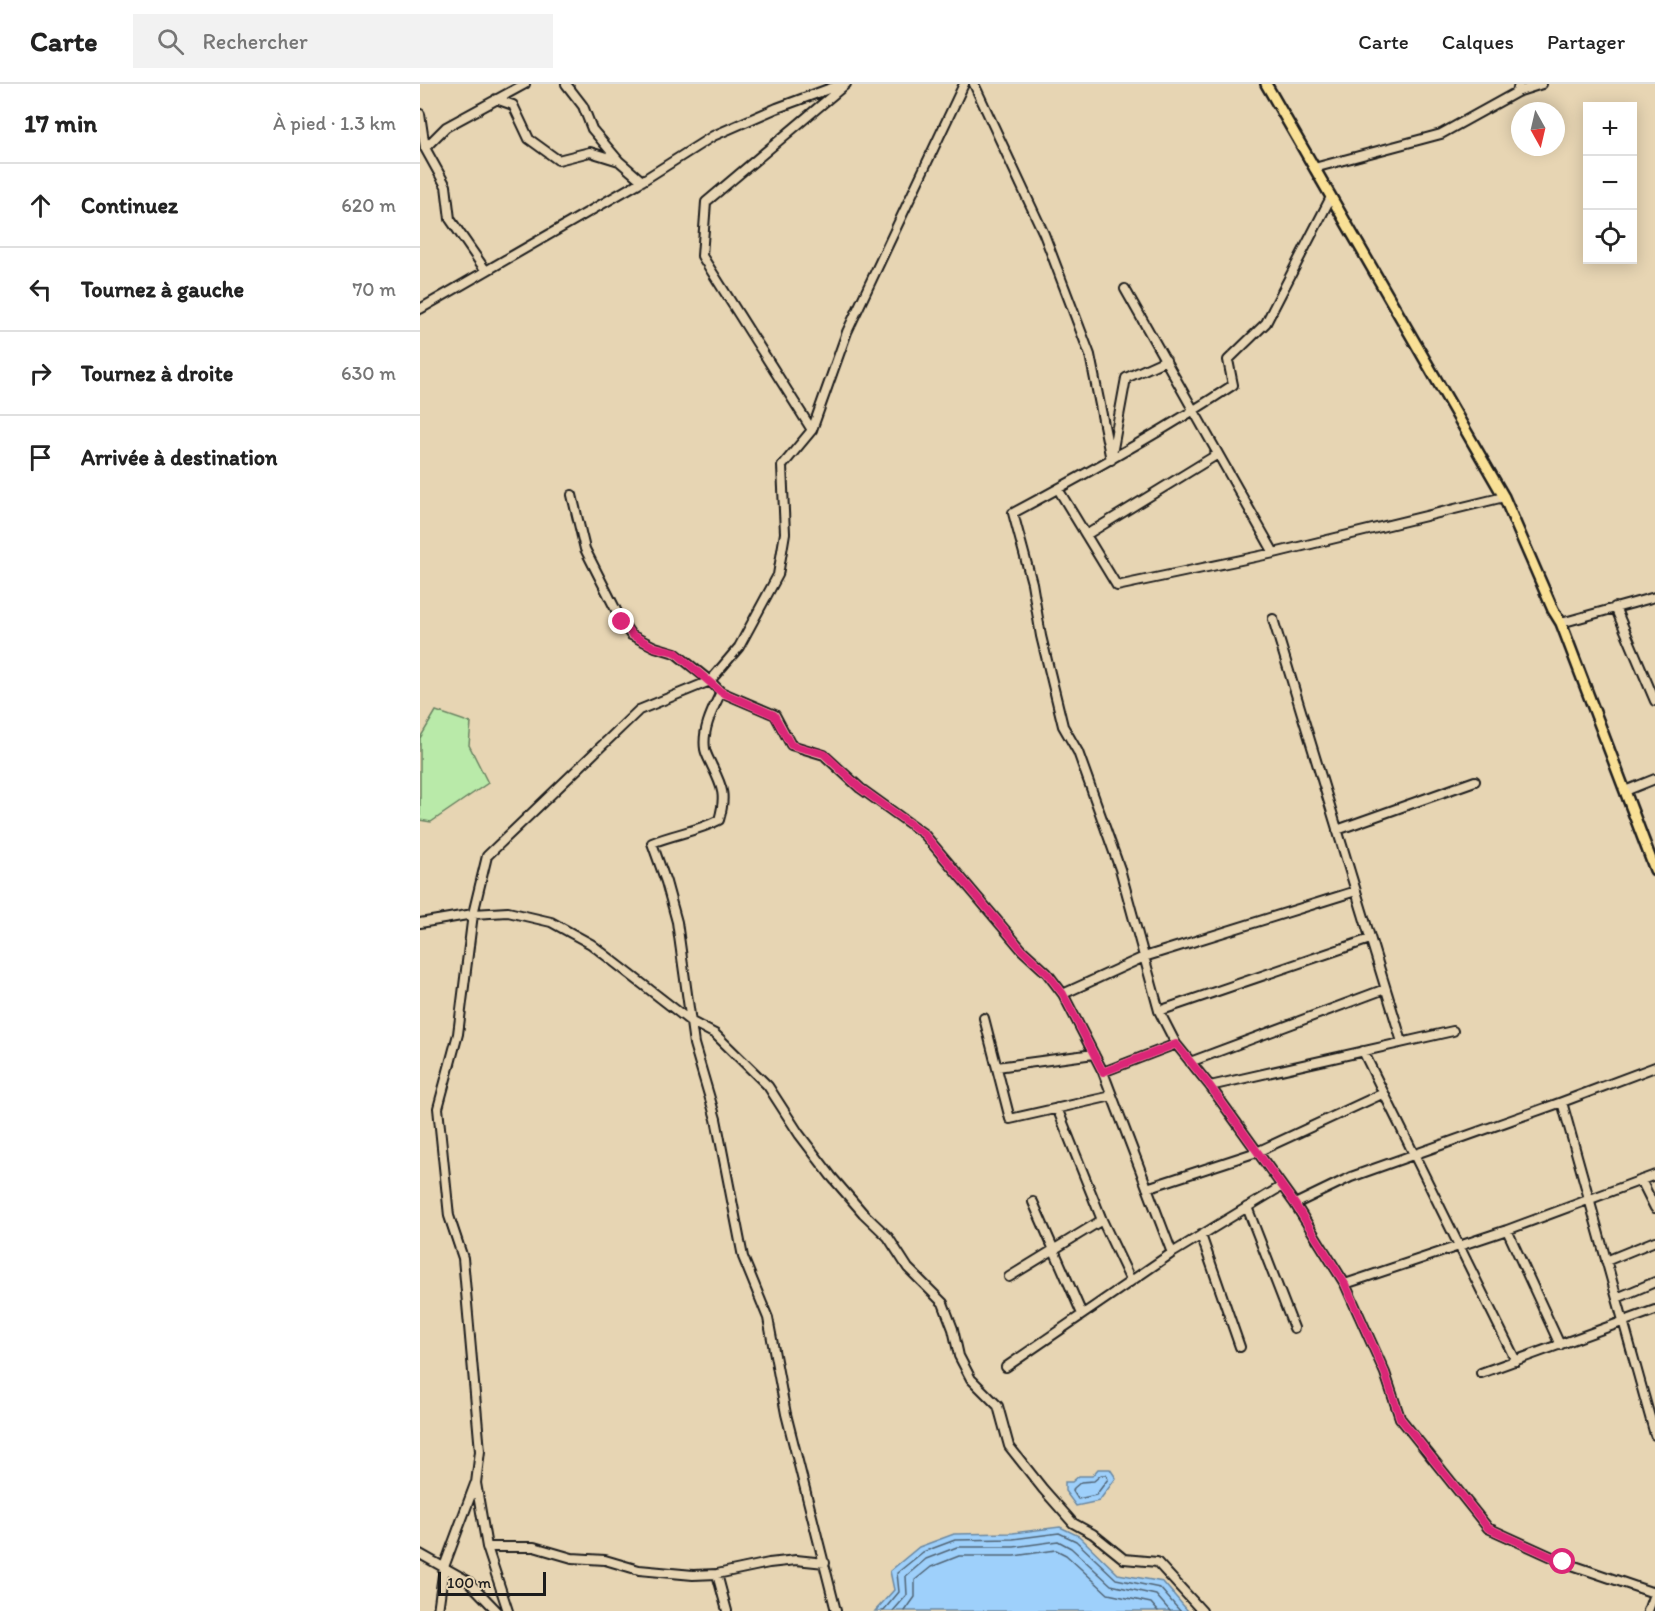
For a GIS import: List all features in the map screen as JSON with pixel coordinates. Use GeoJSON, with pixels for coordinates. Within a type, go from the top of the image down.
{"type":"FeatureCollection","features":[{"type":"Feature","properties":{"kind":"main road"},"geometry":{"type":"LineString","coordinates":[[1266,84],[1504,497],[1553,610],[1561,623],[1655,870]]}},
{"type":"Feature","properties":{"kind":"street"},"geometry":{"type":"LineString","coordinates":[[425,148],[446,127],[525,84]]}},
{"type":"Feature","properties":{"kind":"street"},"geometry":{"type":"LineString","coordinates":[[566,84],[583,106],[592,129],[620,161],[642,181]]}},
{"type":"Feature","properties":{"kind":"street"},"geometry":{"type":"LineString","coordinates":[[420,309],[642,181],[713,136],[777,108],[844,84]]}},
{"type":"Feature","properties":{"kind":"street"},"geometry":{"type":"LineString","coordinates":[[812,430],[702,256],[706,202],[844,84]]}},
{"type":"Feature","properties":{"kind":"street"},"geometry":{"type":"LineString","coordinates":[[438,1611],[444,1567],[476,1483],[480,1451],[463,1258],[449,1216],[438,1108],[458,1034],[473,915],[487,856],[639,710],[710,681],[739,647],[778,575],[785,533],[782,466],[812,430],[847,332],[964,84]]}},
{"type":"Feature","properties":{"kind":"street"},"geometry":{"type":"LineString","coordinates":[[974,84],[1044,234],[1090,355],[1111,459]]}},
{"type":"Feature","properties":{"kind":"street"},"geometry":{"type":"LineString","coordinates":[[1314,168],[1442,134],[1518,88],[1542,84]]}},
{"type":"Feature","properties":{"kind":"street"},"geometry":{"type":"LineString","coordinates":[[496,99],[513,105],[529,139],[558,160],[590,152],[620,161]]}},
{"type":"Feature","properties":{"kind":"street"},"geometry":{"type":"LineString","coordinates":[[420,114],[425,148],[446,186],[450,219],[486,271]]}},
{"type":"Feature","properties":{"kind":"street"},"geometry":{"type":"LineString","coordinates":[[1331,197],[1266,323],[1228,360],[1233,385],[1194,411],[1013,513],[1032,583],[1041,636],[1063,726],[1078,752],[1120,869],[1159,1011],[1176,1044],[1210,1086],[1295,1204],[1345,1284],[1385,1373],[1400,1418],[1488,1528],[1563,1562],[1655,1592],[1648,1611]]}},
{"type":"Feature","properties":{"kind":"street"},"geometry":{"type":"LineString","coordinates":[[1125,289],[1274,553]]}},
{"type":"Feature","properties":{"kind":"street"},"geometry":{"type":"LineString","coordinates":[[1111,459],[1126,378],[1166,360]]}},
{"type":"Feature","properties":{"kind":"street"},"geometry":{"type":"LineString","coordinates":[[1086,535],[1218,454]]}},
{"type":"Feature","properties":{"kind":"street"},"geometry":{"type":"LineString","coordinates":[[1058,489],[1117,586],[1274,553],[1504,497]]}},
{"type":"Feature","properties":{"kind":"street"},"geometry":{"type":"LineString","coordinates":[[572,495],[585,549],[622,622],[632,635],[654,647],[675,652],[721,692],[774,715],[791,745],[824,754],[860,788],[924,834],[1022,950],[1047,973],[1063,994],[1103,1072],[1172,1253]]}},
{"type":"Feature","properties":{"kind":"street"},"geometry":{"type":"LineString","coordinates":[[1561,623],[1655,597]]}},
{"type":"Feature","properties":{"kind":"street"},"geometry":{"type":"LineString","coordinates":[[1615,608],[1653,689],[1655,701]]}},
{"type":"Feature","properties":{"kind":"street"},"geometry":{"type":"LineString","coordinates":[[1273,619],[1402,1042]]}},
{"type":"Feature","properties":{"kind":"street"},"geometry":{"type":"LineString","coordinates":[[721,692],[709,716],[705,739],[705,751],[719,781],[724,802],[719,820],[702,829],[652,843],[677,922],[694,1044],[716,1119],[743,1257],[768,1318],[786,1414],[836,1611]]}},
{"type":"Feature","properties":{"kind":"street"},"geometry":{"type":"LineString","coordinates":[[1625,791],[1655,779]]}},
{"type":"Feature","properties":{"kind":"street"},"geometry":{"type":"LineString","coordinates":[[1337,830],[1475,781]]}},
{"type":"Feature","properties":{"kind":"street"},"geometry":{"type":"LineString","coordinates":[[1063,994],[1144,957],[1356,891]]}},
{"type":"Feature","properties":{"kind":"street"},"geometry":{"type":"LineString","coordinates":[[420,923],[508,912],[551,922],[591,944],[690,1021],[715,1034],[768,1086],[799,1134],[831,1176],[863,1213],[888,1237],[908,1268],[943,1303],[953,1329],[959,1356],[971,1379],[998,1406],[1009,1446],[1043,1489],[1073,1523],[1093,1534],[1124,1559],[1157,1562],[1202,1611]]}},
{"type":"Feature","properties":{"kind":"street"},"geometry":{"type":"LineString","coordinates":[[1159,1011],[1370,939]]}},
{"type":"Feature","properties":{"kind":"street"},"geometry":{"type":"LineString","coordinates":[[1190,1062],[1385,989]]}},
{"type":"Feature","properties":{"kind":"street"},"geometry":{"type":"LineString","coordinates":[[984,1018],[1010,1119],[1112,1096]]}},
{"type":"Feature","properties":{"kind":"street"},"geometry":{"type":"LineString","coordinates":[[1210,1086],[1453,1031]]}},
{"type":"Feature","properties":{"kind":"street"},"geometry":{"type":"LineString","coordinates":[[1103,1072],[1176,1044]]}},
{"type":"Feature","properties":{"kind":"street"},"geometry":{"type":"LineString","coordinates":[[1363,1051],[1516,1361]]}},
{"type":"Feature","properties":{"kind":"street"},"geometry":{"type":"LineString","coordinates":[[997,1068],[1094,1054]]}},
{"type":"Feature","properties":{"kind":"street"},"geometry":{"type":"LineString","coordinates":[[1295,1204],[1351,1177],[1562,1102],[1655,1066]]}},
{"type":"Feature","properties":{"kind":"street"},"geometry":{"type":"LineString","coordinates":[[1147,1188],[1257,1152],[1384,1093]]}},
{"type":"Feature","properties":{"kind":"street"},"geometry":{"type":"LineString","coordinates":[[1562,1102],[1606,1261],[1652,1413],[1655,1435]]}},
{"type":"Feature","properties":{"kind":"street"},"geometry":{"type":"LineString","coordinates":[[1057,1108],[1102,1220],[1131,1281]]}},
{"type":"Feature","properties":{"kind":"street"},"geometry":{"type":"LineString","coordinates":[[1345,1284],[1508,1230],[1588,1198],[1655,1175]]}},
{"type":"Feature","properties":{"kind":"street"},"geometry":{"type":"LineString","coordinates":[[1641,1180],[1655,1208]]}},
{"type":"Feature","properties":{"kind":"street"},"geometry":{"type":"LineString","coordinates":[[1006,1366],[1172,1253],[1282,1186]]}},
{"type":"Feature","properties":{"kind":"street"},"geometry":{"type":"LineString","coordinates":[[1033,1202],[1082,1314]]}},
{"type":"Feature","properties":{"kind":"street"},"geometry":{"type":"LineString","coordinates":[[1247,1207],[1294,1328]]}},
{"type":"Feature","properties":{"kind":"street"},"geometry":{"type":"LineString","coordinates":[[1009,1277],[1102,1220]]}},
{"type":"Feature","properties":{"kind":"street"},"geometry":{"type":"LineString","coordinates":[[1508,1230],[1560,1345]]}},
{"type":"Feature","properties":{"kind":"street"},"geometry":{"type":"LineString","coordinates":[[1201,1235],[1240,1347]]}},
{"type":"Feature","properties":{"kind":"street"},"geometry":{"type":"LineString","coordinates":[[1606,1261],[1655,1241]]}},
{"type":"Feature","properties":{"kind":"street"},"geometry":{"type":"LineString","coordinates":[[1617,1298],[1655,1282]]}},
{"type":"Feature","properties":{"kind":"street"},"geometry":{"type":"LineString","coordinates":[[1481,1373],[1655,1310]]}},
{"type":"Feature","properties":{"kind":"street"},"geometry":{"type":"LineString","coordinates":[[476,1483],[487,1547],[507,1611]]}},
{"type":"Feature","properties":{"kind":"street"},"geometry":{"type":"LineString","coordinates":[[487,1547],[534,1546],[572,1558],[605,1560],[639,1570],[693,1575],[717,1574],[796,1560],[825,1563]]}},
{"type":"Feature","properties":{"kind":"street"},"geometry":{"type":"LineString","coordinates":[[420,1554],[468,1581],[497,1611]]}},
{"type":"Feature","properties":{"kind":"street"},"geometry":{"type":"LineString","coordinates":[[717,1574],[727,1611]]}},
{"type":"Feature","properties":{"kind":"green space"},"geometry":{"type":"Polygon","coordinates":[[[436,711],[471,723],[469,745],[488,783],[431,822],[420,820],[420,738],[436,711]]]}},
{"type":"Feature","properties":{"kind":"water"},"geometry":{"type":"Polygon","coordinates":[[[1098,1469],[1110,1469],[1116,1478],[1099,1501],[1076,1506],[1065,1491],[1065,1482],[1072,1482],[1079,1476],[1092,1476],[1098,1469]]]}},
{"type":"Feature","properties":{"kind":"water"},"geometry":{"type":"Polygon","coordinates":[[[1060,1527],[1079,1536],[1118,1574],[1163,1582],[1188,1611],[875,1611],[894,1590],[890,1571],[919,1547],[954,1534],[1013,1533],[1060,1527]]]}},
{"type":"Feature","properties":{"kind":"route"},"geometry":{"type":"LineString","coordinates":[[622,622],[632,635],[654,647],[675,652],[721,692],[774,715],[791,745],[824,754],[860,788],[924,834],[1022,950],[1047,973],[1063,994],[1103,1072],[1176,1044],[1210,1086],[1295,1204],[1345,1284],[1385,1373],[1400,1418],[1488,1528],[1563,1562]]}}]}
